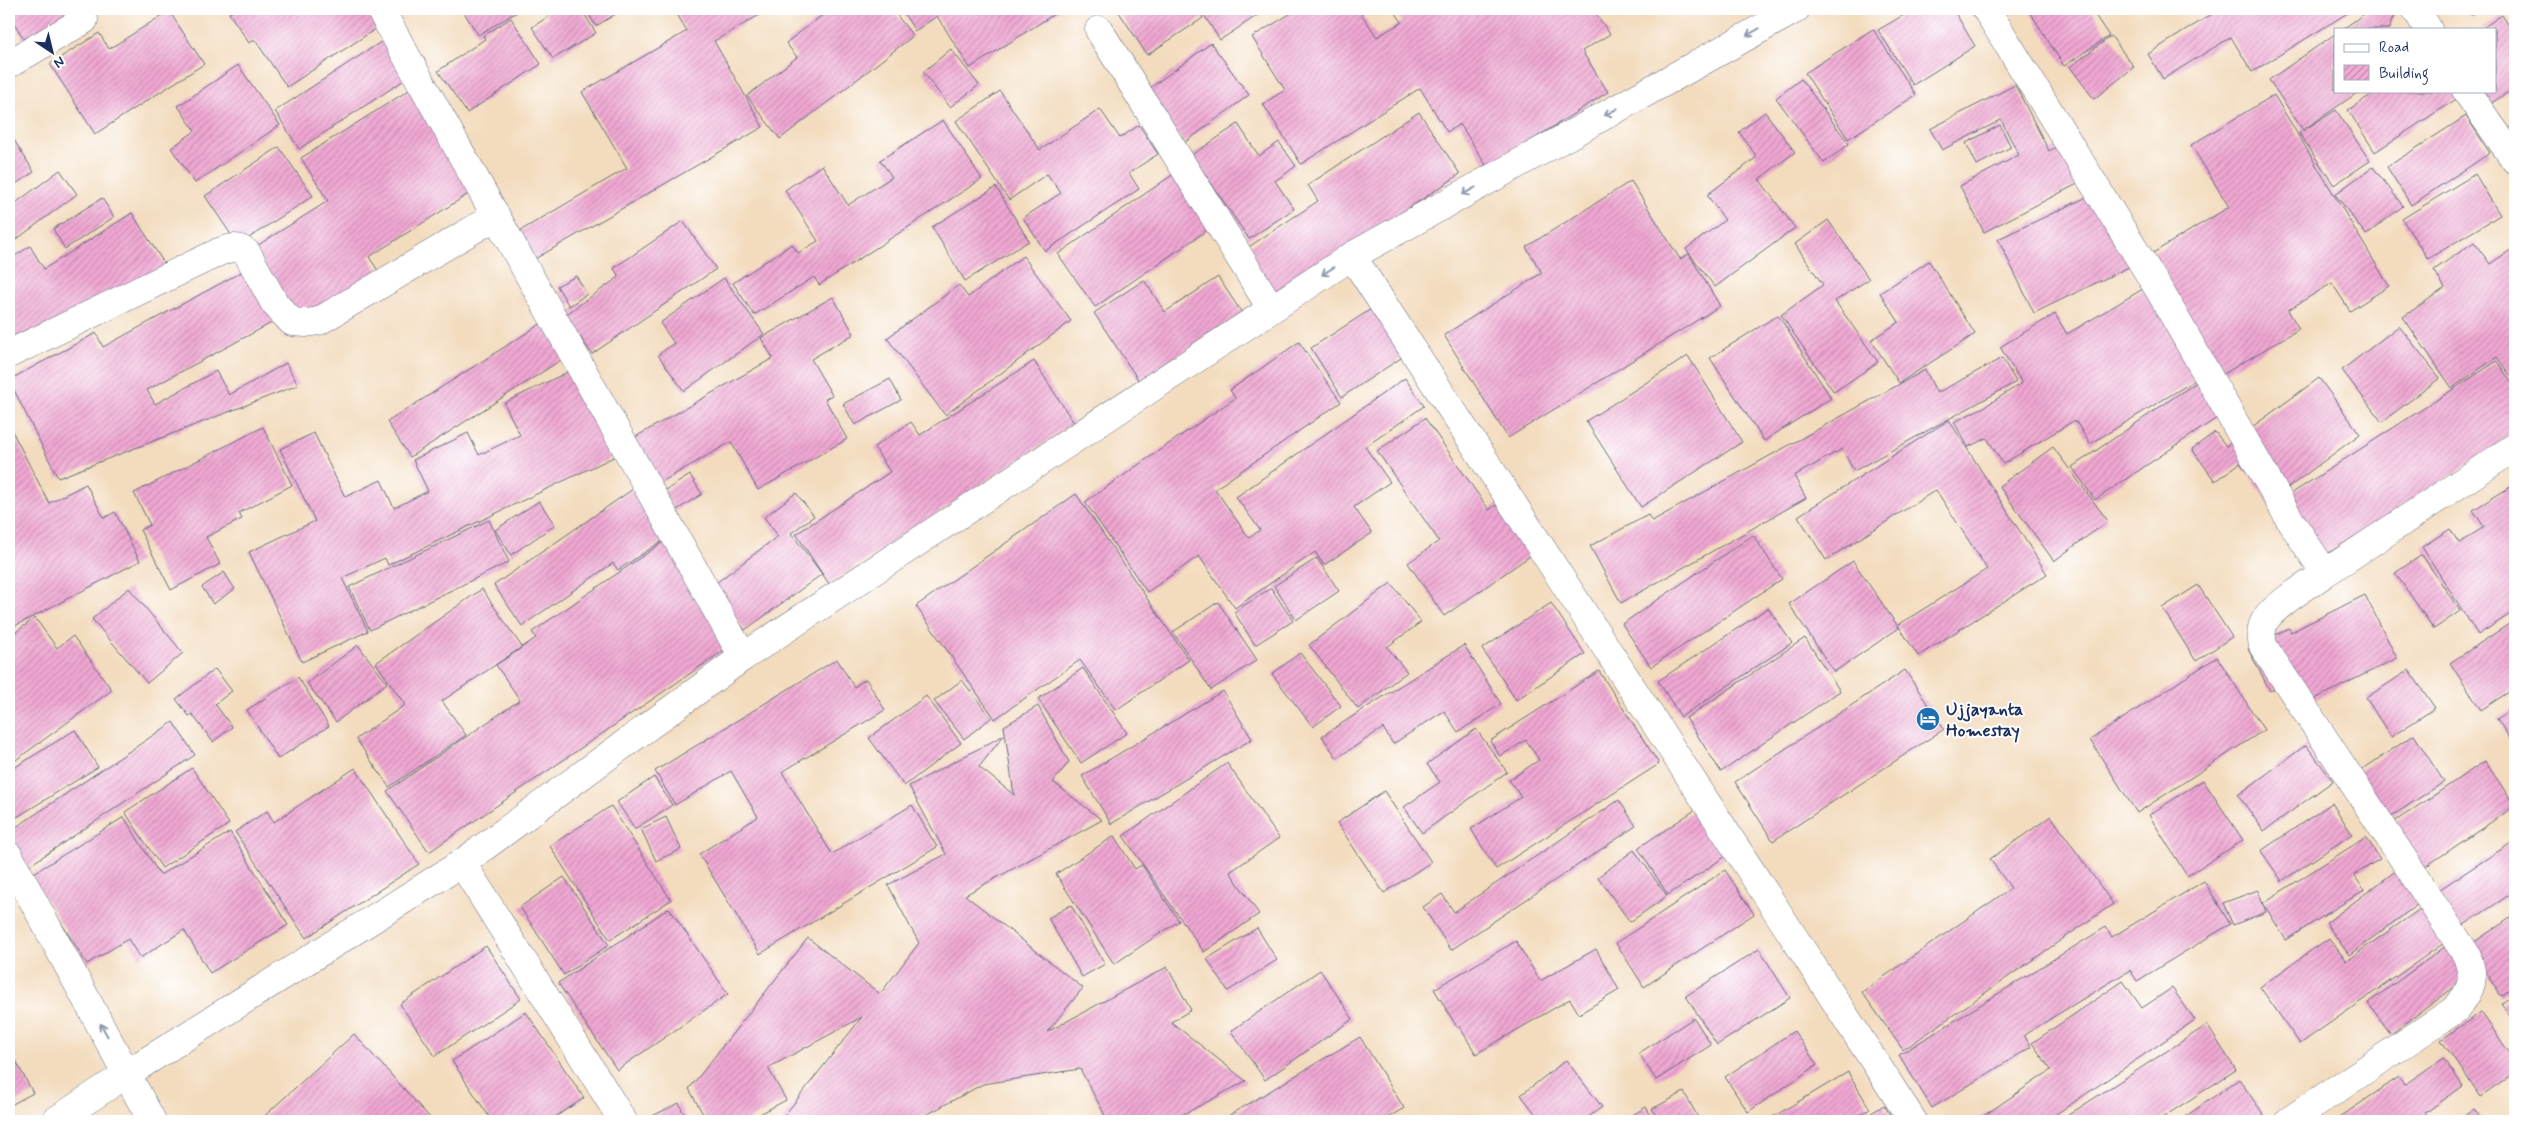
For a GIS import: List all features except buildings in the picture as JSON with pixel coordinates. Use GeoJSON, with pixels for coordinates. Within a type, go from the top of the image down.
{"type":"FeatureCollection","features":[{"type":"Feature","properties":{"kind":"street"},"geometry":{"type":"LineString","coordinates":[[380,9],[743,657]]}},
{"type":"Feature","properties":{"kind":"street"},"geometry":{"type":"LineString","coordinates":[[55,1121],[462,863],[743,657],[1352,256],[1796,9]]}},
{"type":"Feature","properties":{"kind":"street"},"geometry":{"type":"LineString","coordinates":[[1986,9],[2161,293],[2290,520],[2325,573]]}},
{"type":"Feature","properties":{"kind":"street"},"geometry":{"type":"LineString","coordinates":[[2416,9],[2427,28]]}},
{"type":"Feature","properties":{"kind":"street"},"geometry":{"type":"LineString","coordinates":[[9,64],[84,20]]}},
{"type":"Feature","properties":{"kind":"street"},"geometry":{"type":"LineString","coordinates":[[1099,30],[1271,308]]}},
{"type":"Feature","properties":{"kind":"street"},"geometry":{"type":"LineString","coordinates":[[2467,92],[2515,160]]}},
{"type":"Feature","properties":{"kind":"street"},"geometry":{"type":"LineString","coordinates":[[9,354],[234,247],[242,249],[247,253],[275,304],[292,322],[306,324],[319,321],[496,216]]}},
{"type":"Feature","properties":{"kind":"street"},"geometry":{"type":"LineString","coordinates":[[1352,256],[1913,1121]]}},
{"type":"Feature","properties":{"kind":"street"},"geometry":{"type":"LineString","coordinates":[[2289,1121],[2456,1009],[2468,994],[2472,981],[2472,971],[2466,954],[2263,646],[2261,633],[2265,620],[2276,609],[2325,573],[2515,447]]}},
{"type":"Feature","properties":{"kind":"street"},"geometry":{"type":"LineString","coordinates":[[9,856],[128,1073],[152,1121]]}},
{"type":"Feature","properties":{"kind":"street"},"geometry":{"type":"LineString","coordinates":[[462,863],[623,1121]]}},
{"type":"Feature","properties":{"kind":"place","name":"Ujjayanta Homestay"},"geometry":{"type":"Point","coordinates":[1928,719]}}]}
